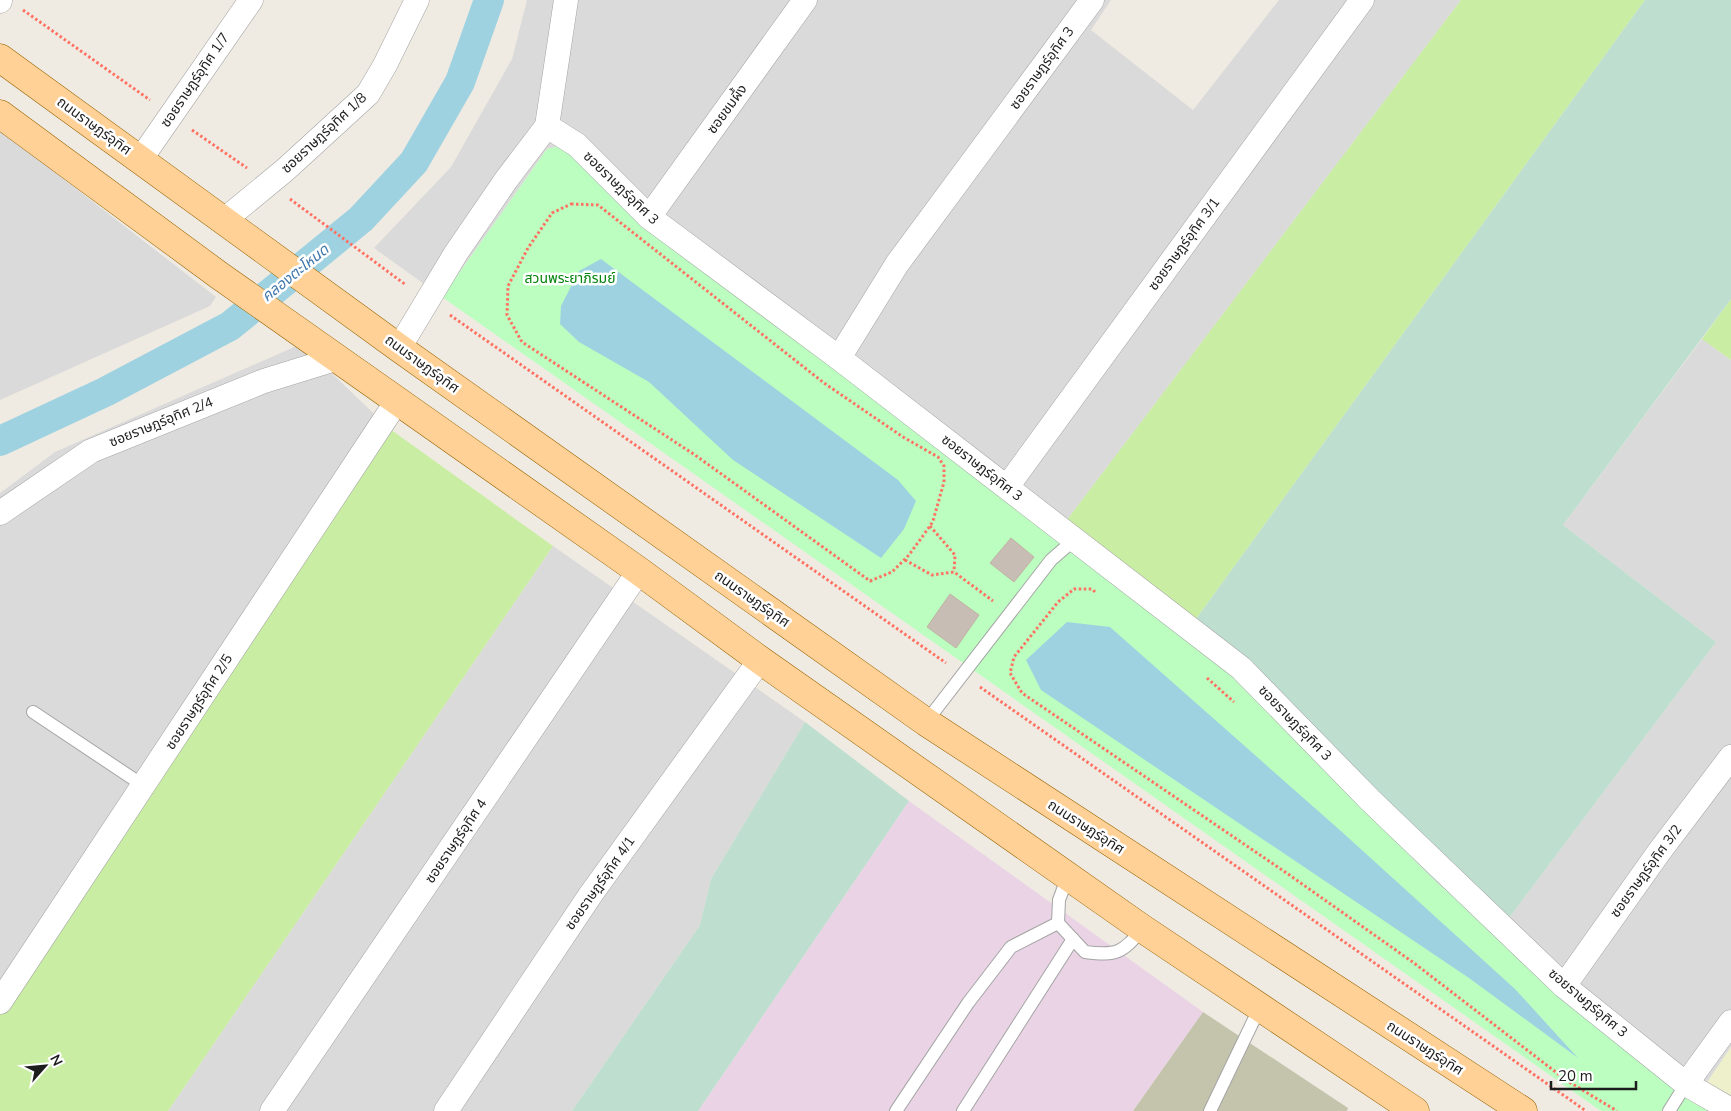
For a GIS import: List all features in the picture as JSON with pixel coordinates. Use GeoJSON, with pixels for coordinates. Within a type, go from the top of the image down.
{"type":"FeatureCollection","features":[{"type":"Feature","properties":{"kind":"main road","name":"ถนนราษฎร์อุทิศ"},"geometry":{"type":"LineString","coordinates":[[0,58],[399,348],[926,722],[1523,1111]]}},
{"type":"Feature","properties":{"kind":"main road"},"geometry":{"type":"LineString","coordinates":[[0,114],[325,351],[639,571],[760,660],[1143,930],[1415,1111]]}},
{"type":"Feature","properties":{"kind":"street","name":"ซอยราษฎร์อุทิศ 1/7"},"geometry":{"type":"LineString","coordinates":[[140,160],[250,0]]}},
{"type":"Feature","properties":{"kind":"street","name":"ซอยราษฎร์อุทิศ 1/8"},"geometry":{"type":"LineString","coordinates":[[223,221],[286,170],[368,94],[385,65],[417,0]]}},
{"type":"Feature","properties":{"kind":"street"},"geometry":{"type":"LineString","coordinates":[[399,348],[456,253],[506,180],[547,126],[566,0]]}},
{"type":"Feature","properties":{"kind":"street","name":"ซอยชมผึ้ง"},"geometry":{"type":"LineString","coordinates":[[649,217],[805,0]]}},
{"type":"Feature","properties":{"kind":"street","name":"ซอยราษฎร์อุทิศ 3"},"geometry":{"type":"LineString","coordinates":[[839,358],[897,264],[1092,0]]}},
{"type":"Feature","properties":{"kind":"street","name":"ซอยราษฎร์อุทิศ 3/1"},"geometry":{"type":"LineString","coordinates":[[1007,487],[1362,0]]}},
{"type":"Feature","properties":{"kind":"street","name":"ซอยราษฎร์อุทิศ 3"},"geometry":{"type":"LineString","coordinates":[[547,126],[577,145],[649,217],[839,358],[1241,668],[1370,800],[1564,986],[1686,1084],[1731,1110]]}},
{"type":"Feature","properties":{"kind":"street","name":"ซอยราษฎร์อุทิศ 2/4"},"geometry":{"type":"LineString","coordinates":[[0,513],[91,451],[264,381],[325,351]]}},
{"type":"Feature","properties":{"kind":"street","name":"ซอยราษฎร์อุทิศ 2/5"},"geometry":{"type":"LineString","coordinates":[[0,1002],[397,401]]}},
{"type":"Feature","properties":{"kind":"street","name":"ซอยราษฎร์อุทิศ 4"},"geometry":{"type":"LineString","coordinates":[[272,1111],[639,571]]}},
{"type":"Feature","properties":{"kind":"street","name":"ซอยราษฎร์อุทิศ 4/1"},"geometry":{"type":"LineString","coordinates":[[446,1111],[591,894],[760,660]]}},
{"type":"Feature","properties":{"kind":"street","name":"ซอยราษฎร์อุทิศ 3/2"},"geometry":{"type":"LineString","coordinates":[[1564,986],[1659,852],[1731,757]]}},
{"type":"Feature","properties":{"kind":"street"},"geometry":{"type":"LineString","coordinates":[[1686,1084],[1731,1022]]}},
{"type":"Feature","properties":{"kind":"lane"},"geometry":{"type":"LineString","coordinates":[[926,722],[1051,560],[1075,539]]}},
{"type":"Feature","properties":{"kind":"lane"},"geometry":{"type":"LineString","coordinates":[[33,712],[144,786]]}},
{"type":"Feature","properties":{"kind":"lane"},"geometry":{"type":"LineString","coordinates":[[1068,876],[1059,900],[1058,923],[1085,952],[1106,954],[1125,949],[1143,930]]}},
{"type":"Feature","properties":{"kind":"lane"},"geometry":{"type":"LineString","coordinates":[[896,1111],[968,1003],[1011,947],[1058,923]]}},
{"type":"Feature","properties":{"kind":"lane"},"geometry":{"type":"LineString","coordinates":[[963,1111],[1073,939]]}},
{"type":"Feature","properties":{"kind":"lane"},"geometry":{"type":"LineString","coordinates":[[1210,1111],[1260,1007]]}},
{"type":"Feature","properties":{"kind":"lane"},"geometry":{"type":"LineString","coordinates":[[1669,1111],[1686,1084]]}},
{"type":"Feature","properties":{"kind":"path"},"geometry":{"type":"LineString","coordinates":[[571,204],[598,205],[824,383],[903,438],[938,457],[944,466],[944,482],[933,521],[905,560],[892,572],[870,580],[695,455],[522,342],[507,315],[508,286],[528,248],[552,214],[571,204]]}},
{"type":"Feature","properties":{"kind":"path"},"geometry":{"type":"LineString","coordinates":[[305,209],[379,266],[1586,1111]]}},
{"type":"Feature","properties":{"kind":"path"},"geometry":{"type":"LineString","coordinates":[[930,526],[955,555],[954,572]]}},
{"type":"Feature","properties":{"kind":"path"},"geometry":{"type":"LineString","coordinates":[[905,560],[932,575],[954,572],[1035,631]]}},
{"type":"Feature","properties":{"kind":"path"},"geometry":{"type":"LineString","coordinates":[[1100,595],[1092,589],[1074,589],[1058,602],[1014,657],[1010,673],[1022,692],[1288,874],[1414,964],[1566,1080],[1617,1111]]}},
{"type":"Feature","properties":{"kind":"path"},"geometry":{"type":"LineString","coordinates":[[1204,676],[1239,706]]}},
{"type":"Feature","properties":{"kind":"shaded area"},"geometry":{"type":"Polygon","coordinates":[[[527,0],[1111,0],[1091,30],[1193,110],[1279,0],[1461,0],[1054,537],[637,220],[560,146],[547,149],[442,297],[374,248],[451,167],[512,59],[527,0]]]}},
{"type":"Feature","properties":{"kind":"shaded area"},"geometry":{"type":"Polygon","coordinates":[[[1645,0],[1731,0],[1731,299],[1563,525],[1716,642],[1497,934],[1436,882],[1223,668],[1183,637],[1645,0]]]}},
{"type":"Feature","properties":{"kind":"shaded area"},"geometry":{"type":"Polygon","coordinates":[[[0,130],[216,297],[210,306],[0,400],[0,130]]]}},
{"type":"Feature","properties":{"kind":"shaded area"},"geometry":{"type":"Polygon","coordinates":[[[1702,339],[1731,360],[1731,1047],[1693,1103],[1497,934],[1716,642],[1563,525],[1702,339]]]}},
{"type":"Feature","properties":{"kind":"shaded area"},"geometry":{"type":"Polygon","coordinates":[[[301,344],[390,429],[0,1004],[0,493],[55,452],[301,344]]]}},
{"type":"Feature","properties":{"kind":"shaded area"},"geometry":{"type":"Polygon","coordinates":[[[553,546],[805,722],[711,879],[700,925],[572,1111],[168,1111],[553,546]]]}},
{"type":"Feature","properties":{"kind":"shaded area"},"geometry":{"type":"Polygon","coordinates":[[[805,722],[909,801],[698,1111],[572,1111],[700,925],[711,879],[805,722]]]}},
{"type":"Feature","properties":{"kind":"shaded area"},"geometry":{"type":"Polygon","coordinates":[[[909,801],[1203,1012],[1133,1111],[698,1111],[909,801]]]}},
{"type":"Feature","properties":{"kind":"shaded area"},"geometry":{"type":"Polygon","coordinates":[[[1203,1012],[1348,1108],[1347,1111],[1133,1111],[1203,1012]]]}},
{"type":"Feature","properties":{"kind":"shaded area"},"geometry":{"type":"Polygon","coordinates":[[[1731,1047],[1731,1111],[1709,1111],[1693,1103],[1731,1047]]]}},
{"type":"Feature","properties":{"kind":"green space"},"geometry":{"type":"Polygon","coordinates":[[[1461,0],[1645,0],[1183,637],[1054,537],[1461,0]]]}},
{"type":"Feature","properties":{"kind":"green space","name":"สวนพระยาภิรมย์"},"geometry":{"type":"Polygon","coordinates":[[[560,146],[591,174],[765,314],[1223,668],[1436,882],[1693,1103],[1709,1111],[1601,1111],[442,297],[547,149],[560,146]]]}},
{"type":"Feature","properties":{"kind":"green space"},"geometry":{"type":"Polygon","coordinates":[[[1731,299],[1731,360],[1702,339],[1731,299]]]}},
{"type":"Feature","properties":{"kind":"green space"},"geometry":{"type":"Polygon","coordinates":[[[390,429],[553,546],[168,1111],[0,1111],[0,1004],[390,429]]]}},
{"type":"Feature","properties":{"kind":"water"},"geometry":{"type":"Polygon","coordinates":[[[601,259],[898,480],[916,501],[904,529],[881,558],[733,460],[649,382],[579,342],[560,324],[561,306],[579,271],[601,259]]]}},
{"type":"Feature","properties":{"kind":"water"},"geometry":{"type":"Polygon","coordinates":[[[1067,622],[1110,627],[1342,832],[1515,989],[1578,1058],[1469,978],[1041,690],[1026,660],[1067,622]]]}},
{"type":"Feature","properties":{"kind":"building"},"geometry":{"type":"Polygon","coordinates":[[[1011,538],[1034,557],[1014,582],[990,563],[1011,538]]]}},
{"type":"Feature","properties":{"kind":"building"},"geometry":{"type":"Polygon","coordinates":[[[950,594],[979,615],[956,648],[927,627],[950,594]]]}},
{"type":"Feature","properties":{"kind":"waterway","name":"คลองตะโหนด"},"geometry":{"type":"LineString","coordinates":[[0,441],[105,392],[230,326],[361,219],[414,162],[460,82],[489,0]]}}]}
